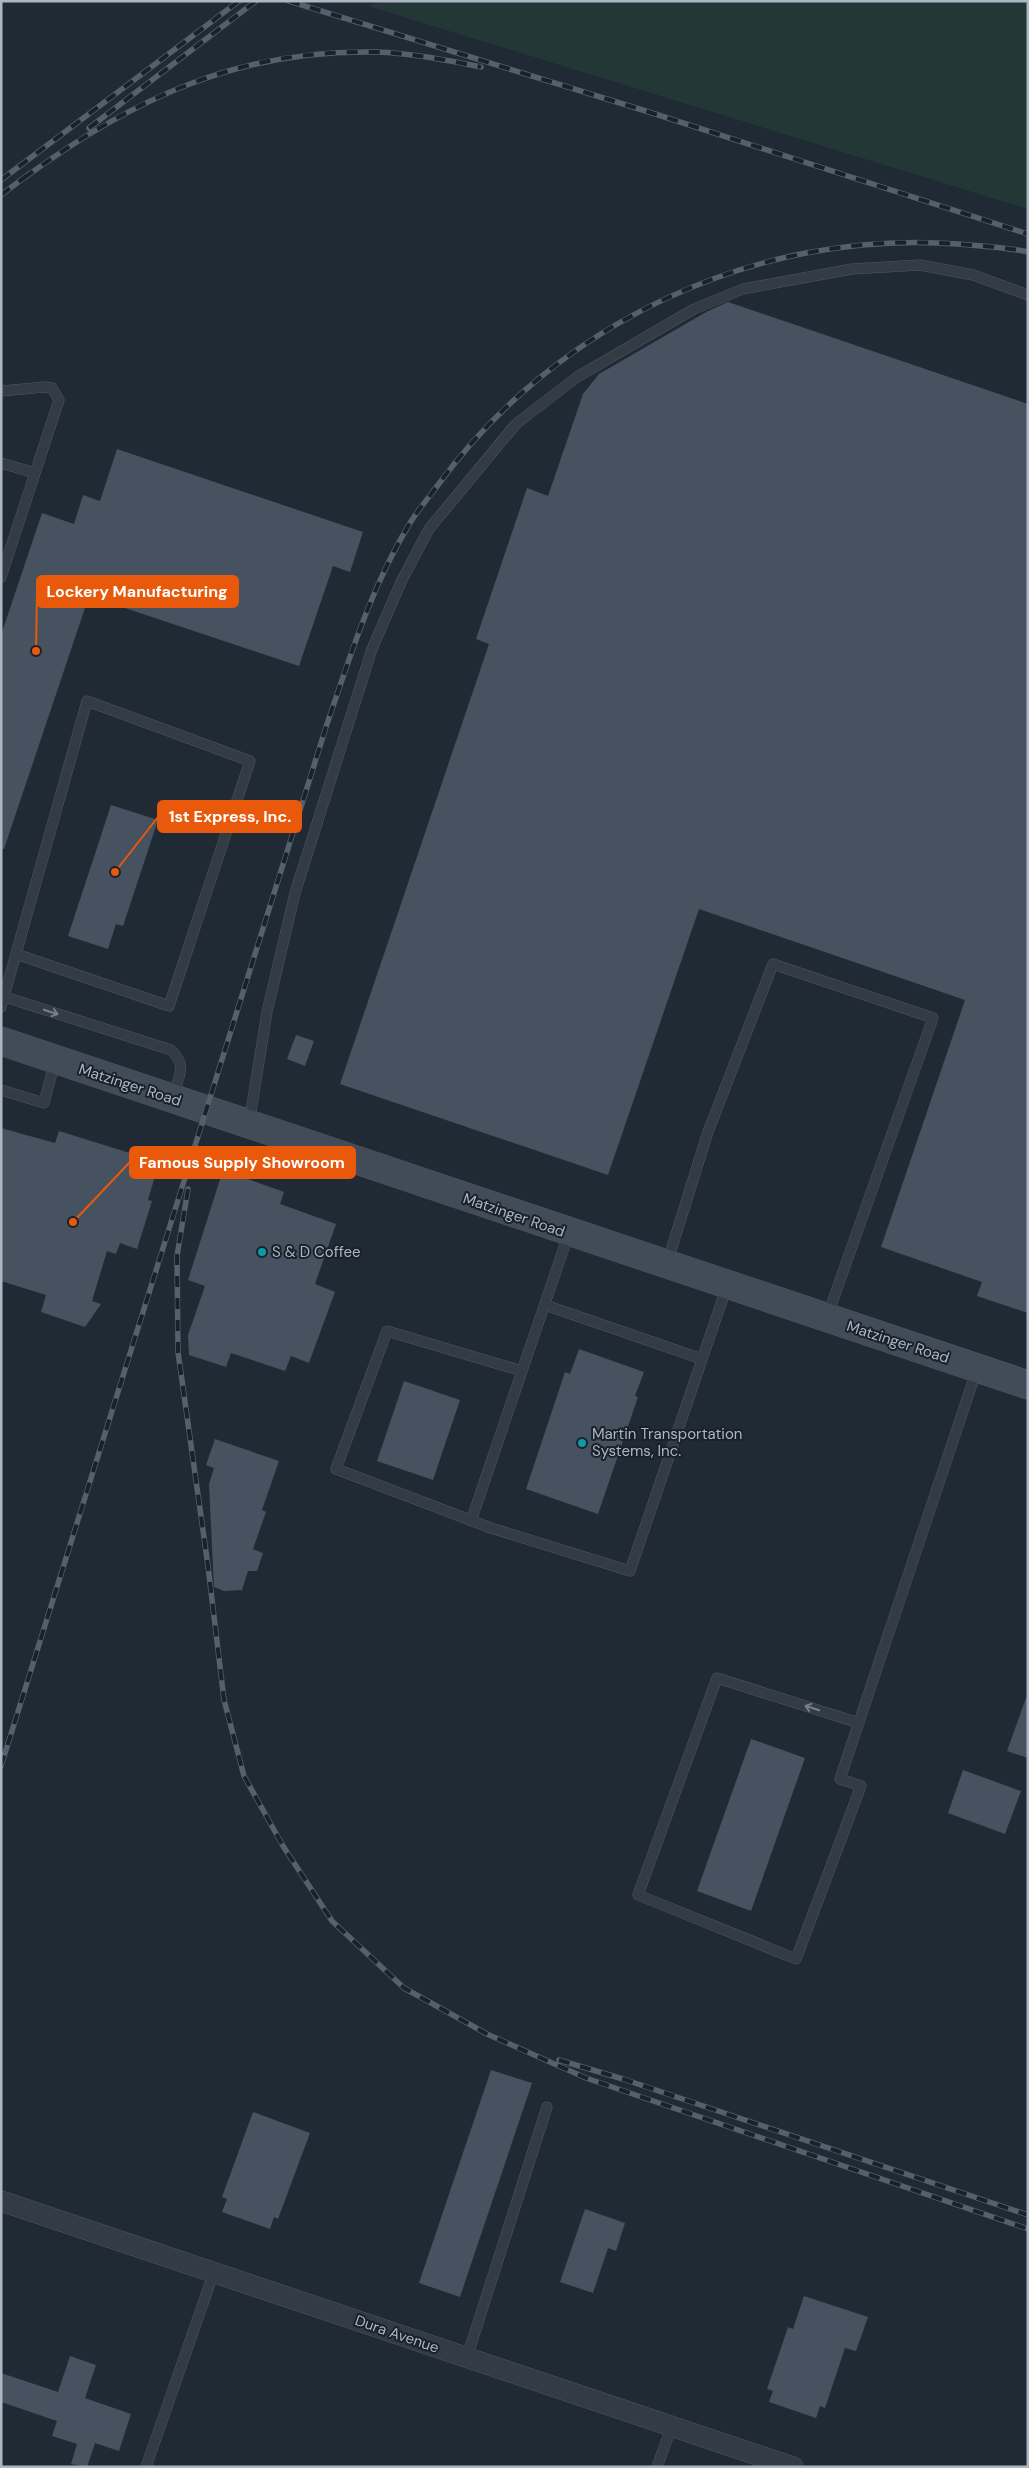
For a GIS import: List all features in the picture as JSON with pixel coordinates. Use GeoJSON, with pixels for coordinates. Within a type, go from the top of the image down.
{"type":"FeatureCollection","features":[{"type":"Feature","properties":{"kind":"street","name":"Matzinger Road"},"geometry":{"type":"LineString","coordinates":[[1,1041],[569,1233],[1028,1385]]}},
{"type":"Feature","properties":{"kind":"street","name":"Dura Avenue"},"geometry":{"type":"LineString","coordinates":[[1,2201],[793,2467]]}},
{"type":"Feature","properties":{"kind":"lane"},"geometry":{"type":"LineString","coordinates":[[249,1125],[267,1012],[295,893],[372,649],[402,580],[429,529],[516,424],[577,377],[694,309],[742,289],[852,268],[920,264],[973,275],[1028,295]]}},
{"type":"Feature","properties":{"kind":"lane"},"geometry":{"type":"LineString","coordinates":[[1,391],[52,388],[59,400],[1,577]]}},
{"type":"Feature","properties":{"kind":"lane"},"geometry":{"type":"LineString","coordinates":[[1,463],[35,473]]}},
{"type":"Feature","properties":{"kind":"lane"},"geometry":{"type":"LineString","coordinates":[[16,954],[170,1006],[250,761],[87,701],[16,954],[3,1002],[171,1050],[180,1058],[182,1068],[171,1099]]}},
{"type":"Feature","properties":{"kind":"lane"},"geometry":{"type":"LineString","coordinates":[[666,1264],[708,1132],[773,964],[792,970],[932,1018],[827,1319]]}},
{"type":"Feature","properties":{"kind":"lane"},"geometry":{"type":"LineString","coordinates":[[1,1090],[44,1103],[55,1060]]}},
{"type":"Feature","properties":{"kind":"lane"},"geometry":{"type":"LineString","coordinates":[[471,1520],[569,1233]]}},
{"type":"Feature","properties":{"kind":"lane"},"geometry":{"type":"LineString","coordinates":[[522,1371],[387,1330],[336,1469],[471,1520],[630,1571],[728,1285]]}},
{"type":"Feature","properties":{"kind":"lane"},"geometry":{"type":"LineString","coordinates":[[545,1305],[702,1359]]}},
{"type":"Feature","properties":{"kind":"lane"},"geometry":{"type":"LineString","coordinates":[[858,1723],[717,1678],[638,1895],[796,1959],[861,1786],[840,1778],[977,1368]]}},
{"type":"Feature","properties":{"kind":"lane"},"geometry":{"type":"LineString","coordinates":[[467,2357],[547,2107]]}},
{"type":"Feature","properties":{"kind":"lane"},"geometry":{"type":"LineString","coordinates":[[146,2467],[214,2272]]}},
{"type":"Feature","properties":{"kind":"lane"},"geometry":{"type":"LineString","coordinates":[[658,2467],[672,2426]]}},
{"type":"Feature","properties":{"kind":"green space"},"geometry":{"type":"Polygon","coordinates":[[[381,1],[1028,1],[1028,209],[368,6],[381,1]]]}},
{"type":"Feature","properties":{"kind":"building"},"geometry":{"type":"Polygon","coordinates":[[[728,302],[1028,404],[1028,1313],[977,1296],[982,1282],[881,1247],[965,1000],[699,909],[608,1175],[340,1084],[489,644],[476,639],[527,488],[548,496],[583,394],[599,374],[708,311],[728,302]]]}},
{"type":"Feature","properties":{"kind":"building"},"geometry":{"type":"Polygon","coordinates":[[[117,449],[363,532],[350,572],[333,566],[299,666],[89,596],[4,849],[1,849],[1,635],[42,513],[74,524],[83,495],[100,501],[117,449]]]}},
{"type":"Feature","properties":{"kind":"building"},"geometry":{"type":"Polygon","coordinates":[[[111,805],[158,820],[123,926],[116,924],[108,949],[68,936],[111,805]]]}},
{"type":"Feature","properties":{"kind":"building"},"geometry":{"type":"Polygon","coordinates":[[[296,1035],[314,1041],[305,1066],[287,1059],[296,1035]]]}},
{"type":"Feature","properties":{"kind":"building"},"geometry":{"type":"Polygon","coordinates":[[[1,1128],[55,1143],[59,1131],[159,1162],[148,1200],[152,1201],[137,1249],[120,1243],[116,1254],[107,1251],[92,1301],[101,1304],[85,1327],[41,1312],[46,1295],[1,1281],[1,1128]]]}},
{"type":"Feature","properties":{"kind":"building","name":"S & D Coffee"},"geometry":{"type":"Polygon","coordinates":[[[223,1170],[284,1192],[280,1204],[336,1224],[315,1284],[335,1292],[309,1363],[291,1356],[285,1371],[231,1353],[226,1367],[189,1355],[188,1335],[205,1286],[188,1280],[223,1170]]]}},
{"type":"Feature","properties":{"kind":"building","name":"Martin Transportation Systems, Inc."},"geometry":{"type":"Polygon","coordinates":[[[579,1349],[644,1372],[635,1396],[638,1397],[598,1514],[526,1489],[565,1372],[570,1374],[579,1349]]]}},
{"type":"Feature","properties":{"kind":"building"},"geometry":{"type":"Polygon","coordinates":[[[404,1381],[460,1400],[433,1480],[377,1461],[404,1381]]]}},
{"type":"Feature","properties":{"kind":"building"},"geometry":{"type":"Polygon","coordinates":[[[215,1439],[279,1461],[262,1510],[266,1512],[253,1549],[263,1553],[257,1571],[248,1571],[242,1590],[224,1591],[214,1587],[209,1484],[214,1468],[206,1465],[215,1439]]]}},
{"type":"Feature","properties":{"kind":"building"},"geometry":{"type":"Polygon","coordinates":[[[1026,1698],[1028,1699],[1028,1758],[1007,1751],[1026,1698]]]}},
{"type":"Feature","properties":{"kind":"building"},"geometry":{"type":"Polygon","coordinates":[[[751,1739],[805,1758],[751,1911],[697,1891],[751,1739]]]}},
{"type":"Feature","properties":{"kind":"building"},"geometry":{"type":"Polygon","coordinates":[[[963,1770],[1021,1791],[1005,1834],[948,1813],[963,1770]]]}},
{"type":"Feature","properties":{"kind":"building"},"geometry":{"type":"Polygon","coordinates":[[[491,2070],[532,2083],[460,2297],[419,2283],[491,2070]]]}},
{"type":"Feature","properties":{"kind":"building"},"geometry":{"type":"Polygon","coordinates":[[[253,2112],[310,2133],[278,2219],[274,2217],[270,2229],[222,2212],[227,2199],[222,2197],[253,2112]]]}},
{"type":"Feature","properties":{"kind":"building"},"geometry":{"type":"Polygon","coordinates":[[[585,2209],[625,2223],[616,2251],[608,2248],[593,2293],[560,2282],[585,2209]]]}},
{"type":"Feature","properties":{"kind":"building"},"geometry":{"type":"Polygon","coordinates":[[[804,2296],[868,2317],[856,2351],[845,2348],[825,2408],[820,2406],[816,2418],[769,2402],[773,2391],[767,2389],[788,2327],[793,2329],[804,2296]]]}},
{"type":"Feature","properties":{"kind":"building"},"geometry":{"type":"Polygon","coordinates":[[[70,2356],[96,2365],[85,2398],[131,2414],[119,2451],[95,2443],[87,2467],[71,2464],[77,2444],[52,2436],[57,2421],[1,2402],[1,2373],[58,2392],[70,2356]]]}},
{"type":"Feature","properties":{"kind":"railway"},"geometry":{"type":"LineString","coordinates":[[1,180],[239,1]]}},
{"type":"Feature","properties":{"kind":"railway"},"geometry":{"type":"LineString","coordinates":[[89,128],[256,1]]}},
{"type":"Feature","properties":{"kind":"railway"},"geometry":{"type":"LineString","coordinates":[[289,1],[649,112],[1028,234]]}},
{"type":"Feature","properties":{"kind":"railway"},"geometry":{"type":"LineString","coordinates":[[24,178],[105,125],[147,103],[189,84],[233,70],[278,59],[326,53],[376,52],[415,55],[481,67]]}},
{"type":"Feature","properties":{"kind":"railway"},"geometry":{"type":"LineString","coordinates":[[1,195],[29,174]]}},
{"type":"Feature","properties":{"kind":"railway"},"geometry":{"type":"LineString","coordinates":[[1,1766],[326,727],[362,623],[396,547],[413,518],[486,428],[541,377],[601,334],[667,298],[736,271],[809,253],[883,243],[958,244],[1028,252]]}},
{"type":"Feature","properties":{"kind":"railway"},"geometry":{"type":"LineString","coordinates":[[188,1189],[177,1256],[178,1352],[208,1566],[224,1700],[244,1776],[283,1846],[332,1921],[404,1988],[487,2034],[586,2078],[1028,2229]]}},
{"type":"Feature","properties":{"kind":"railway"},"geometry":{"type":"LineString","coordinates":[[559,2060],[623,2079],[1028,2215]]}},
{"type":"Feature","properties":{"kind":"place","name":"Lockery Manufacturing"},"geometry":{"type":"Point","coordinates":[36,651]}},
{"type":"Feature","properties":{"kind":"place","name":"1st Express, Inc."},"geometry":{"type":"Point","coordinates":[115,872]}},
{"type":"Feature","properties":{"kind":"place","name":"Famous Supply Showroom"},"geometry":{"type":"Point","coordinates":[73,1222]}},
{"type":"Feature","properties":{"kind":"place","name":"S & D Coffee"},"geometry":{"type":"Point","coordinates":[262,1252]}},
{"type":"Feature","properties":{"kind":"place","name":"Martin Transportation Systems, Inc."},"geometry":{"type":"Point","coordinates":[582,1443]}}]}
